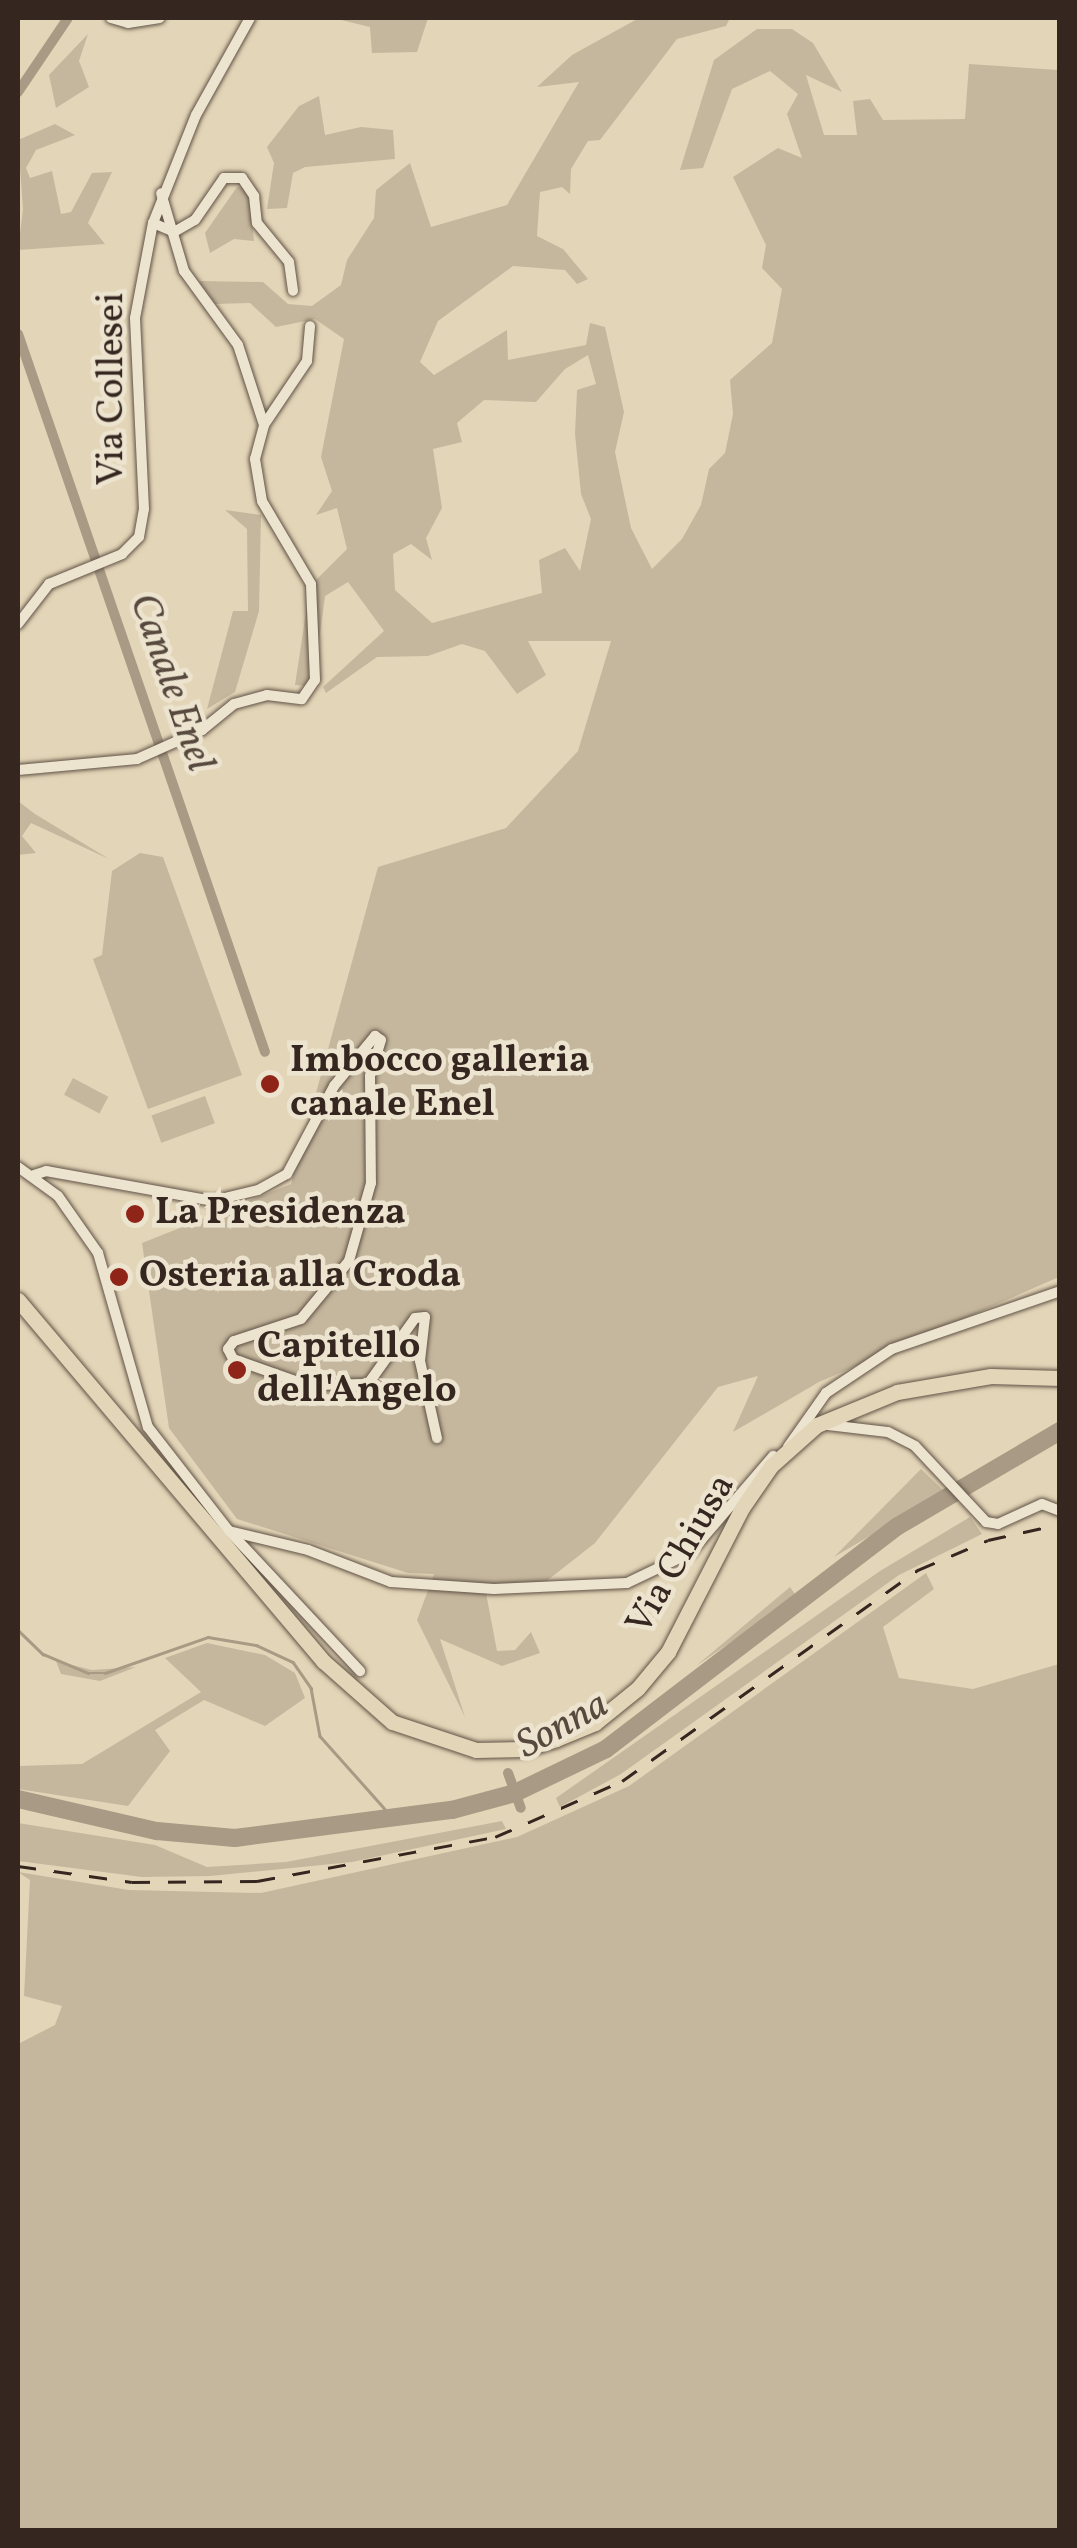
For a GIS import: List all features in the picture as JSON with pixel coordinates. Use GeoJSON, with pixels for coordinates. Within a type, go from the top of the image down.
{"type":"FeatureCollection","features":[{"type":"Feature","properties":{"kind":"main road","name":"Via Chiusa"},"geometry":{"type":"LineString","coordinates":[[18,1300],[312,1649],[392,1722],[438,1742],[476,1750],[524,1749],[556,1739],[595,1723],[638,1688],[668,1652],[742,1508],[789,1447],[816,1425],[897,1392],[1035,1373],[1060,1378]]}},
{"type":"Feature","properties":{"kind":"street"},"geometry":{"type":"LineString","coordinates":[[111,18],[128,23],[160,18]]}},
{"type":"Feature","properties":{"kind":"street","name":"Via Collesei"},"geometry":{"type":"LineString","coordinates":[[18,624],[42,589],[133,547],[143,524],[135,318],[153,223],[161,193],[250,18]]}},
{"type":"Feature","properties":{"kind":"street"},"geometry":{"type":"LineString","coordinates":[[174,232],[194,220],[224,178],[242,178],[254,196],[256,223],[289,262],[293,291]]}},
{"type":"Feature","properties":{"kind":"street"},"geometry":{"type":"LineString","coordinates":[[161,193],[184,271],[238,345],[264,425]]}},
{"type":"Feature","properties":{"kind":"street"},"geometry":{"type":"LineString","coordinates":[[153,223],[174,232]]}},
{"type":"Feature","properties":{"kind":"street"},"geometry":{"type":"LineString","coordinates":[[18,770],[137,759],[178,743],[234,704],[267,695],[302,699],[315,680],[311,584],[262,501],[255,460],[264,425],[308,361],[310,326]]}},
{"type":"Feature","properties":{"kind":"street"},"geometry":{"type":"LineString","coordinates":[[34,1174],[46,1171],[212,1202],[258,1190],[286,1174],[334,1086],[375,1036],[381,1040],[370,1076],[371,1184],[349,1261],[300,1319],[234,1341],[228,1349],[234,1358],[307,1385],[358,1386],[379,1376],[416,1318],[426,1318],[420,1361],[437,1438]]}},
{"type":"Feature","properties":{"kind":"street"},"geometry":{"type":"LineString","coordinates":[[19,1164],[58,1196],[98,1253],[148,1427],[228,1531],[360,1671]]}},
{"type":"Feature","properties":{"kind":"street"},"geometry":{"type":"LineString","coordinates":[[228,1531],[308,1550],[391,1582],[494,1589],[628,1583],[690,1553],[754,1472],[789,1447],[826,1393],[892,1349],[1060,1291]]}},
{"type":"Feature","properties":{"kind":"street"},"geometry":{"type":"LineString","coordinates":[[816,1425],[888,1432],[956,1483],[976,1511],[998,1524],[1042,1504],[1060,1511]]}},
{"type":"Feature","properties":{"kind":"shaded area"},"geometry":{"type":"Polygon","coordinates":[[[333,18],[428,18],[417,52],[372,53],[370,27],[333,18]]]}},
{"type":"Feature","properties":{"kind":"shaded area"},"geometry":{"type":"Polygon","coordinates":[[[639,18],[730,18],[726,26],[677,39],[600,140],[588,141],[571,169],[570,194],[562,187],[540,192],[537,236],[563,249],[588,279],[577,284],[565,270],[513,266],[438,321],[420,362],[434,375],[507,330],[508,360],[586,345],[590,323],[605,327],[624,412],[615,452],[631,528],[652,569],[682,539],[701,505],[709,469],[725,453],[733,414],[730,380],[772,343],[782,289],[762,268],[766,245],[733,177],[778,148],[802,158],[787,114],[798,94],[770,71],[732,89],[703,168],[680,170],[714,60],[757,29],[792,29],[813,43],[842,92],[806,75],[824,135],[857,135],[853,101],[870,99],[883,120],[965,119],[969,64],[1059,70],[1059,1277],[819,1382],[733,1432],[758,1376],[718,1387],[595,1543],[544,1583],[486,1593],[497,1651],[515,1650],[531,1632],[540,1653],[502,1666],[440,1639],[465,1717],[417,1620],[434,1574],[408,1573],[237,1519],[169,1428],[142,1243],[291,1184],[378,867],[506,828],[578,751],[611,641],[528,641],[546,675],[517,694],[485,651],[462,644],[428,656],[377,657],[326,693],[323,687],[384,631],[348,582],[325,596],[313,686],[295,685],[310,586],[347,549],[337,508],[316,515],[332,491],[321,457],[344,339],[315,319],[276,327],[250,303],[215,304],[199,281],[263,282],[288,304],[312,306],[341,285],[347,260],[374,218],[376,190],[410,163],[431,227],[507,205],[579,82],[537,87],[572,55],[639,18]],[[588,355],[565,369],[536,402],[484,400],[457,423],[462,442],[433,449],[442,508],[426,538],[432,560],[411,544],[393,554],[395,590],[432,623],[542,593],[539,560],[565,548],[580,571],[591,519],[581,494],[575,434],[577,390],[596,384],[588,355]]]}},
{"type":"Feature","properties":{"kind":"shaded area"},"geometry":{"type":"Polygon","coordinates":[[[88,34],[79,61],[89,87],[56,108],[49,75],[88,34]]]}},
{"type":"Feature","properties":{"kind":"shaded area"},"geometry":{"type":"Polygon","coordinates":[[[319,96],[325,135],[361,127],[393,130],[395,159],[305,167],[293,173],[287,208],[267,209],[274,163],[267,147],[299,106],[319,96]]]}},
{"type":"Feature","properties":{"kind":"shaded area"},"geometry":{"type":"Polygon","coordinates":[[[55,124],[75,135],[36,150],[26,168],[30,178],[52,171],[61,214],[71,212],[92,173],[112,172],[88,223],[105,244],[18,250],[23,209],[18,140],[55,124]]]}},
{"type":"Feature","properties":{"kind":"shaded area"},"geometry":{"type":"Polygon","coordinates":[[[237,187],[249,188],[254,241],[234,239],[210,253],[205,233],[237,187]]]}},
{"type":"Feature","properties":{"kind":"shaded area"},"geometry":{"type":"Polygon","coordinates":[[[225,510],[261,515],[259,611],[235,692],[207,709],[233,611],[248,611],[247,529],[225,510]]]}},
{"type":"Feature","properties":{"kind":"shaded area"},"geometry":{"type":"Polygon","coordinates":[[[18,801],[109,859],[31,823],[22,836],[36,853],[18,855],[18,801]]]}},
{"type":"Feature","properties":{"kind":"shaded area"},"geometry":{"type":"Polygon","coordinates":[[[140,853],[163,857],[242,1075],[148,1109],[93,959],[102,955],[112,871],[140,853]]]}},
{"type":"Feature","properties":{"kind":"shaded area"},"geometry":{"type":"Polygon","coordinates":[[[73,1078],[108,1097],[99,1114],[64,1095],[73,1078]]]}},
{"type":"Feature","properties":{"kind":"shaded area"},"geometry":{"type":"Polygon","coordinates":[[[205,1096],[215,1123],[161,1143],[151,1115],[205,1096]]]}},
{"type":"Feature","properties":{"kind":"shaded area"},"geometry":{"type":"Polygon","coordinates":[[[921,1469],[945,1492],[834,1557],[921,1469]]]}},
{"type":"Feature","properties":{"kind":"shaded area"},"geometry":{"type":"Polygon","coordinates":[[[970,1517],[982,1534],[899,1575],[621,1774],[560,1807],[556,1798],[880,1571],[970,1517]]]}},
{"type":"Feature","properties":{"kind":"shaded area"},"geometry":{"type":"Polygon","coordinates":[[[926,1573],[934,1589],[883,1627],[899,1678],[973,1689],[1059,1664],[1059,2530],[18,2530],[18,2044],[55,2025],[62,2006],[24,1996],[30,1880],[18,1872],[129,1890],[261,1893],[517,1837],[629,1786],[926,1573]]]}},
{"type":"Feature","properties":{"kind":"shaded area"},"geometry":{"type":"Polygon","coordinates":[[[790,1587],[797,1597],[696,1666],[790,1587]]]}},
{"type":"Feature","properties":{"kind":"shaded area"},"geometry":{"type":"Polygon","coordinates":[[[207,1643],[265,1655],[295,1673],[305,1698],[265,1726],[204,1700],[155,1730],[170,1751],[128,1806],[18,1789],[18,1766],[82,1764],[201,1692],[165,1658],[207,1643]]]}},
{"type":"Feature","properties":{"kind":"shaded area"},"geometry":{"type":"Polygon","coordinates":[[[56,1661],[92,1670],[136,1667],[100,1681],[61,1674],[56,1661]]]}},
{"type":"Feature","properties":{"kind":"shaded area"},"geometry":{"type":"Polygon","coordinates":[[[502,1821],[506,1829],[352,1862],[210,1876],[142,1877],[18,1861],[18,1823],[155,1845],[207,1867],[286,1862],[502,1821]]]}},
{"type":"Feature","properties":{"kind":"waterway","name":"Canale Enel"},"geometry":{"type":"LineString","coordinates":[[18,92],[68,18]]}},
{"type":"Feature","properties":{"kind":"waterway","name":"Canale Enel"},"geometry":{"type":"LineString","coordinates":[[18,334],[265,1052]]}},
{"type":"Feature","properties":{"kind":"waterway","name":"Sonna"},"geometry":{"type":"LineString","coordinates":[[18,1799],[157,1831],[235,1838],[452,1810],[515,1793],[606,1749],[898,1526],[1060,1431]]}},
{"type":"Feature","properties":{"kind":"waterway"},"geometry":{"type":"LineString","coordinates":[[18,1630],[43,1654],[88,1673],[105,1673],[208,1637],[256,1645],[293,1662],[311,1688],[320,1736],[394,1819]]}},
{"type":"Feature","properties":{"kind":"waterway","name":"Canale Enel"},"geometry":{"type":"LineString","coordinates":[[508,1773],[521,1808]]}},
{"type":"Feature","properties":{"kind":"railway"},"geometry":{"type":"LineString","coordinates":[[18,1866],[132,1882],[257,1881],[495,1837],[622,1781],[918,1570],[988,1540],[1060,1524]]}},
{"type":"Feature","properties":{"kind":"place","name":"Imbocco galleria canale Enel"},"geometry":{"type":"Point","coordinates":[270,1084]}},
{"type":"Feature","properties":{"kind":"place","name":"La Presidenza"},"geometry":{"type":"Point","coordinates":[135,1214]}},
{"type":"Feature","properties":{"kind":"place","name":"Osteria alla Croda"},"geometry":{"type":"Point","coordinates":[119,1277]}},
{"type":"Feature","properties":{"kind":"place","name":"Capitello dell'Angelo"},"geometry":{"type":"Point","coordinates":[237,1370]}}]}
